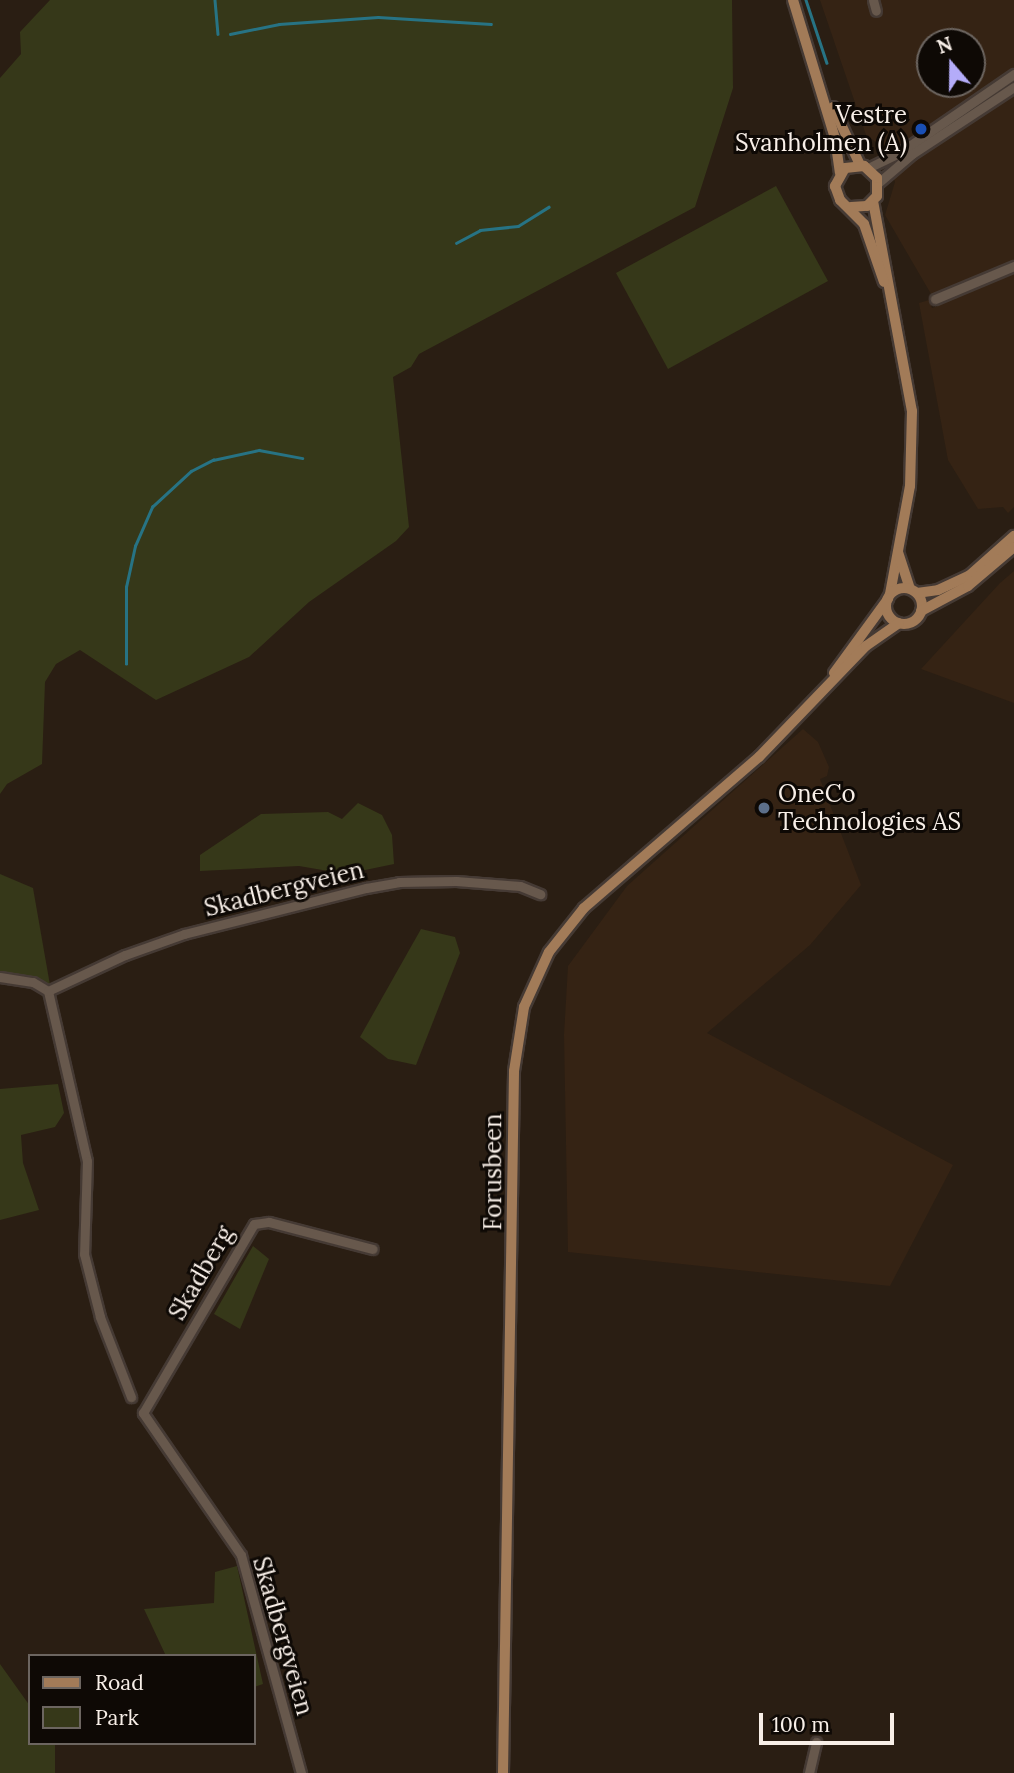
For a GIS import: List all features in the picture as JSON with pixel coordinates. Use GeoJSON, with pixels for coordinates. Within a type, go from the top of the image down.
{"type":"FeatureCollection","features":[{"type":"Feature","properties":{"kind":"main road"},"geometry":{"type":"LineString","coordinates":[[793,0],[838,148],[840,173],[837,196],[851,207],[873,201],[878,183],[849,148],[806,39]]}},
{"type":"Feature","properties":{"kind":"main road"},"geometry":{"type":"LineString","coordinates":[[840,173],[864,167]]}},
{"type":"Feature","properties":{"kind":"main road","name":"Forusbeen"},"geometry":{"type":"LineString","coordinates":[[820,695],[889,597],[910,486],[913,435],[909,377],[873,201]]}},
{"type":"Feature","properties":{"kind":"main road","name":"Forusbeen"},"geometry":{"type":"LineString","coordinates":[[851,207],[867,231],[896,314]]}},
{"type":"Feature","properties":{"kind":"main road"},"geometry":{"type":"LineString","coordinates":[[1014,537],[970,575],[938,590],[913,591],[889,597],[890,616],[899,622],[911,622],[921,611],[968,586],[1014,547]]}},
{"type":"Feature","properties":{"kind":"main road","name":"Forusbeen"},"geometry":{"type":"LineString","coordinates":[[897,548],[913,591]]}},
{"type":"Feature","properties":{"kind":"main road"},"geometry":{"type":"LineString","coordinates":[[913,591],[921,611]]}},
{"type":"Feature","properties":{"kind":"main road","name":"Forusbeen"},"geometry":{"type":"LineString","coordinates":[[503,1773],[514,1071],[524,1007],[548,952],[584,908],[759,757],[874,638],[899,622]]}},
{"type":"Feature","properties":{"kind":"street"},"geometry":{"type":"LineString","coordinates":[[873,0],[876,11]]}},
{"type":"Feature","properties":{"kind":"street"},"geometry":{"type":"LineString","coordinates":[[864,167],[909,147],[1014,74]]}},
{"type":"Feature","properties":{"kind":"street"},"geometry":{"type":"LineString","coordinates":[[878,183],[912,154],[1014,87]]}},
{"type":"Feature","properties":{"kind":"street"},"geometry":{"type":"LineString","coordinates":[[935,299],[1014,266]]}},
{"type":"Feature","properties":{"kind":"street","name":"Skadbergveien"},"geometry":{"type":"LineString","coordinates":[[48,991],[125,955],[184,934],[377,886],[456,881],[520,886],[540,894]]}},
{"type":"Feature","properties":{"kind":"street"},"geometry":{"type":"LineString","coordinates":[[0,977],[33,982],[48,991],[87,1161],[84,1254],[104,1329],[131,1396]]}},
{"type":"Feature","properties":{"kind":"street","name":"Skadberg"},"geometry":{"type":"LineString","coordinates":[[143,1413],[254,1224],[269,1222],[373,1249]]}},
{"type":"Feature","properties":{"kind":"street","name":"Skadbergveien"},"geometry":{"type":"LineString","coordinates":[[143,1413],[241,1555],[301,1773]]}},
{"type":"Feature","properties":{"kind":"street"},"geometry":{"type":"LineString","coordinates":[[809,1773],[816,1742]]}},
{"type":"Feature","properties":{"kind":"shaded area"},"geometry":{"type":"Polygon","coordinates":[[[820,0],[1014,0],[1014,507],[1008,513],[1003,507],[978,509],[948,460],[919,303],[929,300],[932,308],[938,306],[885,215],[895,182],[883,147],[866,135],[820,0]]]}},
{"type":"Feature","properties":{"kind":"shaded area"},"geometry":{"type":"Polygon","coordinates":[[[1014,571],[1014,703],[921,669],[1000,583],[1014,571]]]}},
{"type":"Feature","properties":{"kind":"shaded area"},"geometry":{"type":"Polygon","coordinates":[[[803,729],[818,742],[829,767],[827,776],[820,779],[861,885],[810,945],[707,1033],[953,1165],[890,1286],[568,1252],[564,1035],[568,966],[627,886],[803,729]]]}},
{"type":"Feature","properties":{"kind":"green space"},"geometry":{"type":"Polygon","coordinates":[[[50,0],[732,0],[733,88],[695,207],[419,354],[411,367],[393,377],[409,527],[396,541],[309,602],[249,657],[156,700],[80,650],[56,664],[45,682],[42,764],[7,784],[0,794],[0,78],[21,54],[20,32],[50,0]]]}},
{"type":"Feature","properties":{"kind":"green space"},"geometry":{"type":"Polygon","coordinates":[[[776,186],[828,281],[668,369],[616,273],[776,186]]]}},
{"type":"Feature","properties":{"kind":"green space"},"geometry":{"type":"Polygon","coordinates":[[[358,803],[382,815],[392,835],[394,864],[346,874],[299,866],[200,871],[200,855],[261,814],[328,812],[342,819],[358,803]]]}},
{"type":"Feature","properties":{"kind":"green space"},"geometry":{"type":"Polygon","coordinates":[[[0,874],[33,888],[50,985],[0,981],[0,874]]]}},
{"type":"Feature","properties":{"kind":"green space"},"geometry":{"type":"Polygon","coordinates":[[[421,929],[455,937],[460,953],[416,1065],[388,1059],[360,1037],[421,929]]]}},
{"type":"Feature","properties":{"kind":"green space"},"geometry":{"type":"Polygon","coordinates":[[[58,1084],[64,1113],[55,1127],[21,1135],[23,1163],[39,1210],[0,1220],[0,1089],[58,1084]]]}},
{"type":"Feature","properties":{"kind":"green space"},"geometry":{"type":"Polygon","coordinates":[[[253,1246],[269,1259],[240,1329],[214,1314],[253,1246]]]}},
{"type":"Feature","properties":{"kind":"green space"},"geometry":{"type":"Polygon","coordinates":[[[237,1566],[263,1684],[256,1686],[256,1654],[165,1654],[144,1609],[214,1603],[215,1572],[237,1566]]]}},
{"type":"Feature","properties":{"kind":"green space"},"geometry":{"type":"Polygon","coordinates":[[[0,1664],[28,1703],[28,1745],[55,1745],[55,1773],[0,1773],[0,1664]]]}},
{"type":"Feature","properties":{"kind":"waterway"},"geometry":{"type":"LineString","coordinates":[[215,0],[218,34]]}},
{"type":"Feature","properties":{"kind":"waterway"},"geometry":{"type":"LineString","coordinates":[[806,0],[827,63]]}},
{"type":"Feature","properties":{"kind":"waterway"},"geometry":{"type":"LineString","coordinates":[[230,34],[279,24],[378,17],[491,24]]}},
{"type":"Feature","properties":{"kind":"waterway"},"geometry":{"type":"LineString","coordinates":[[456,243],[480,230],[518,226],[549,207]]}},
{"type":"Feature","properties":{"kind":"waterway"},"geometry":{"type":"LineString","coordinates":[[126,664],[126,587],[135,546],[152,507],[191,471],[213,460],[259,450],[302,458]]}},
{"type":"Feature","properties":{"kind":"place","name":"Vestre Svanholmen (A)"},"geometry":{"type":"Point","coordinates":[921,129]}},
{"type":"Feature","properties":{"kind":"place","name":"OneCo Technologies AS"},"geometry":{"type":"Point","coordinates":[764,808]}}]}
